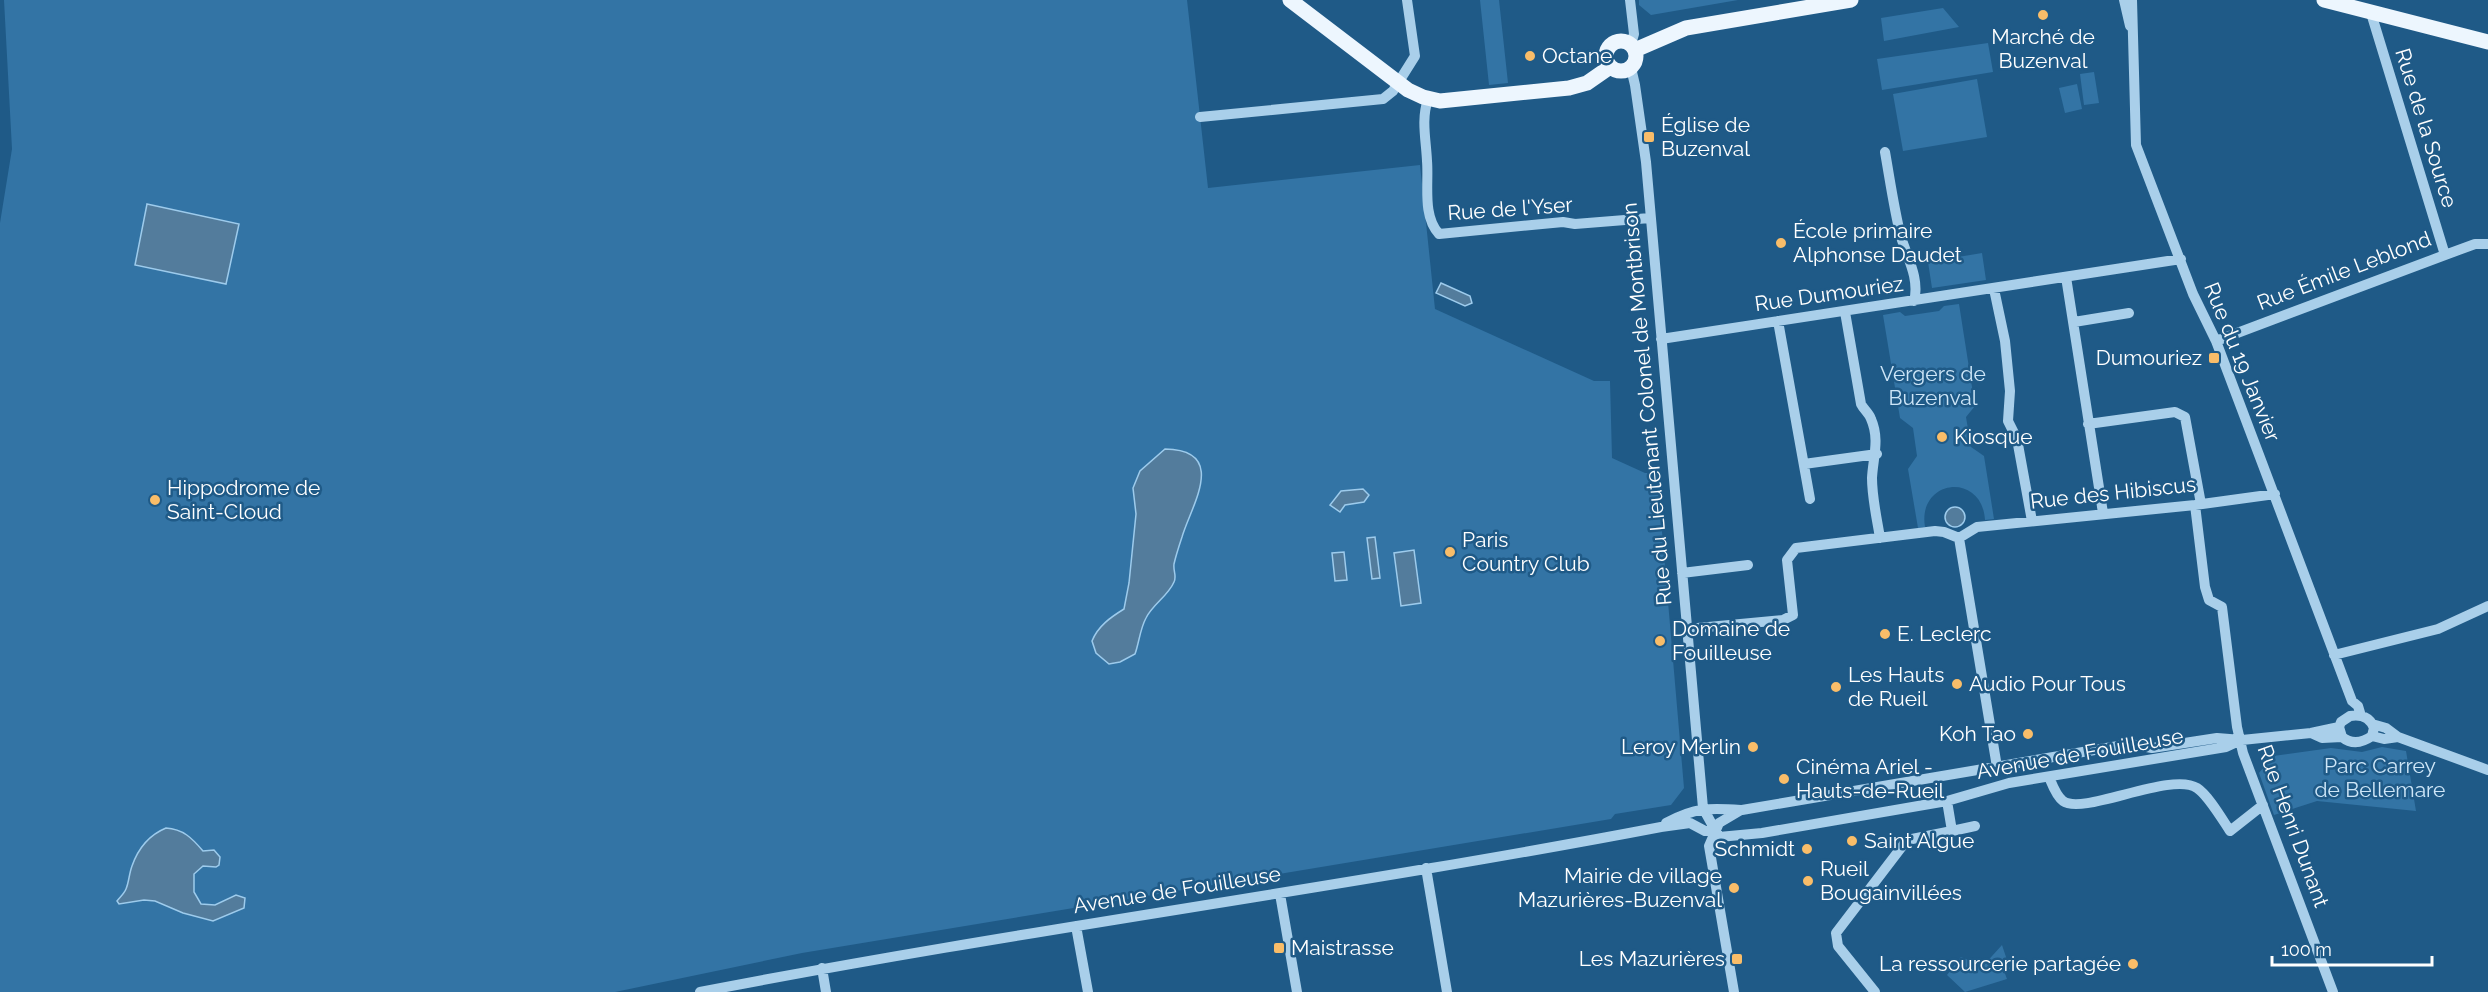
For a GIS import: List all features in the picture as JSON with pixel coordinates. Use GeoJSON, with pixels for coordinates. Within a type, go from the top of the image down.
{"type":"FeatureCollection","features":[{"type":"Feature","properties":{"kind":"main road"},"geometry":{"type":"LineString","coordinates":[[1290,0],[1399,83],[1413,93],[1428,99],[1446,100],[1569,88],[1587,83],[1610,67]]}},
{"type":"Feature","properties":{"kind":"main road"},"geometry":{"type":"LineString","coordinates":[[1633,47],[1636,56],[1631,68],[1620,71],[1610,67],[1606,56],[1610,46],[1620,41],[1633,47],[1686,28],[1851,0]]}},
{"type":"Feature","properties":{"kind":"main road"},"geometry":{"type":"LineString","coordinates":[[2324,0],[2488,42]]}},
{"type":"Feature","properties":{"kind":"street"},"geometry":{"type":"LineString","coordinates":[[1200,117],[1383,99],[1394,91],[1415,56],[1407,0]]}},
{"type":"Feature","properties":{"kind":"street"},"geometry":{"type":"LineString","coordinates":[[1630,0],[1634,34],[1633,47]]}},
{"type":"Feature","properties":{"kind":"street","name":"Rue du 19 Janvier"},"geometry":{"type":"LineString","coordinates":[[2124,0],[2132,32]]}},
{"type":"Feature","properties":{"kind":"street","name":"Rue du 19 Janvier"},"geometry":{"type":"LineString","coordinates":[[2132,0],[2136,145],[2193,294],[2216,341],[2334,655],[2352,700],[2358,706],[2356,716]]}},
{"type":"Feature","properties":{"kind":"street","name":"Rue de la Source"},"geometry":{"type":"LineString","coordinates":[[2371,13],[2445,255]]}},
{"type":"Feature","properties":{"kind":"street","name":"Rue du Lieutenant Colonel de Montbrison"},"geometry":{"type":"LineString","coordinates":[[1631,68],[1646,162],[1703,808]]}},
{"type":"Feature","properties":{"kind":"street","name":"Rue de l'Yser"},"geometry":{"type":"LineString","coordinates":[[1428,99],[1423,121],[1428,164],[1426,179],[1432,224],[1439,234],[1563,222],[1575,224],[1650,218]]}},
{"type":"Feature","properties":{"kind":"street"},"geometry":{"type":"LineString","coordinates":[[1885,152],[1902,238],[1911,261],[1916,294],[1914,301]]}},
{"type":"Feature","properties":{"kind":"street","name":"Rue Émile Leblond"},"geometry":{"type":"LineString","coordinates":[[2216,341],[2475,244],[2488,244]]}},
{"type":"Feature","properties":{"kind":"street","name":"Rue Dumouriez"},"geometry":{"type":"LineString","coordinates":[[1661,339],[2181,259]]}},
{"type":"Feature","properties":{"kind":"street"},"geometry":{"type":"LineString","coordinates":[[2066,277],[2103,513]]}},
{"type":"Feature","properties":{"kind":"street"},"geometry":{"type":"LineString","coordinates":[[1994,289],[2009,381],[2008,421],[2017,439],[2032,521]]}},
{"type":"Feature","properties":{"kind":"street"},"geometry":{"type":"LineString","coordinates":[[1845,312],[1861,404],[1871,418],[1877,454],[1872,480],[1880,538]]}},
{"type":"Feature","properties":{"kind":"street"},"geometry":{"type":"LineString","coordinates":[[2074,322],[2129,313]]}},
{"type":"Feature","properties":{"kind":"street"},"geometry":{"type":"LineString","coordinates":[[1778,321],[1810,499]]}},
{"type":"Feature","properties":{"kind":"street"},"geometry":{"type":"LineString","coordinates":[[2088,424],[2175,412],[2185,417],[2198,504]]}},
{"type":"Feature","properties":{"kind":"street"},"geometry":{"type":"LineString","coordinates":[[1804,464],[1877,454]]}},
{"type":"Feature","properties":{"kind":"street","name":"Rue des Hibiscus"},"geometry":{"type":"LineString","coordinates":[[1959,538],[1977,526],[2198,504],[2274,494]]}},
{"type":"Feature","properties":{"kind":"street","name":"Rue Henri Dunant"},"geometry":{"type":"LineString","coordinates":[[2198,504],[2209,600],[2222,607],[2237,727],[2246,760],[2333,992]]}},
{"type":"Feature","properties":{"kind":"street"},"geometry":{"type":"LineString","coordinates":[[1687,629],[1783,620],[1793,615],[1787,560],[1796,548],[1935,531],[1959,538],[1997,767]]}},
{"type":"Feature","properties":{"kind":"street"},"geometry":{"type":"LineString","coordinates":[[1682,573],[1748,565]]}},
{"type":"Feature","properties":{"kind":"street"},"geometry":{"type":"LineString","coordinates":[[2334,655],[2438,629],[2488,606]]}},
{"type":"Feature","properties":{"kind":"street"},"geometry":{"type":"LineString","coordinates":[[2372,730],[2356,716],[2345,718],[2340,732],[2356,743],[2364,741],[2372,730],[2386,728],[2398,736],[2488,770]]}},
{"type":"Feature","properties":{"kind":"street","name":"Avenue de Fouilleuse"},"geometry":{"type":"LineString","coordinates":[[1661,826],[1683,814],[1703,808],[1742,810],[2130,744],[2152,748],[2217,738],[2242,740],[2311,733],[2322,738],[2340,732]]}},
{"type":"Feature","properties":{"kind":"street","name":"Avenue de Fouilleuse"},"geometry":{"type":"LineString","coordinates":[[1714,831],[1719,837],[1762,833],[1947,801],[2009,783],[2226,747],[2242,740]]}},
{"type":"Feature","properties":{"kind":"street"},"geometry":{"type":"LineString","coordinates":[[2049,777],[2062,801],[2072,804],[2103,801],[2132,792],[2186,783],[2198,788],[2230,831],[2263,805]]}},
{"type":"Feature","properties":{"kind":"street"},"geometry":{"type":"LineString","coordinates":[[1947,801],[1952,831]]}},
{"type":"Feature","properties":{"kind":"street"},"geometry":{"type":"LineString","coordinates":[[1690,823],[1703,808],[1714,831],[1710,848],[1734,992]]}},
{"type":"Feature","properties":{"kind":"street","name":"Avenue de Fouilleuse"},"geometry":{"type":"LineString","coordinates":[[1714,831],[1719,824],[1742,810]]}},
{"type":"Feature","properties":{"kind":"street","name":"Avenue de Fouilleuse"},"geometry":{"type":"LineString","coordinates":[[700,992],[822,968],[1280,894],[1661,826],[1690,823],[1705,831],[1714,831]]}},
{"type":"Feature","properties":{"kind":"street"},"geometry":{"type":"LineString","coordinates":[[1875,992],[1838,946],[1836,933],[1907,840],[1975,826]]}},
{"type":"Feature","properties":{"kind":"street"},"geometry":{"type":"LineString","coordinates":[[1426,868],[1447,992]]}},
{"type":"Feature","properties":{"kind":"street"},"geometry":{"type":"LineString","coordinates":[[1280,894],[1297,992]]}},
{"type":"Feature","properties":{"kind":"street"},"geometry":{"type":"LineString","coordinates":[[1076,926],[1088,992]]}},
{"type":"Feature","properties":{"kind":"street"},"geometry":{"type":"LineString","coordinates":[[822,968],[826,992]]}},
{"type":"Feature","properties":{"kind":"green space"},"geometry":{"type":"Polygon","coordinates":[[[4,0],[1187,0],[1208,188],[1420,165],[1435,309],[1594,381],[1610,381],[1612,458],[1645,473],[1657,473],[1654,475],[1655,483],[1658,485],[1684,788],[1671,805],[1615,814],[1611,819],[802,953],[615,992],[0,992],[0,223],[12,149],[4,0]]]}},
{"type":"Feature","properties":{"kind":"green space"},"geometry":{"type":"Polygon","coordinates":[[[1480,0],[1499,0],[1508,83],[1489,85],[1480,0]]]}},
{"type":"Feature","properties":{"kind":"green space"},"geometry":{"type":"Polygon","coordinates":[[[1639,0],[1738,0],[1651,15],[1639,5],[1639,0]]]}},
{"type":"Feature","properties":{"kind":"green space"},"geometry":{"type":"Polygon","coordinates":[[[1943,8],[1959,27],[1884,41],[1881,18],[1943,8]]]}},
{"type":"Feature","properties":{"kind":"green space"},"geometry":{"type":"Polygon","coordinates":[[[1988,43],[1993,72],[1882,90],[1877,59],[1988,43]]]}},
{"type":"Feature","properties":{"kind":"green space"},"geometry":{"type":"Polygon","coordinates":[[[2094,72],[2099,103],[2084,105],[2080,74],[2094,72]]]}},
{"type":"Feature","properties":{"kind":"green space"},"geometry":{"type":"Polygon","coordinates":[[[1977,79],[1987,137],[1903,151],[1893,94],[1977,79]]]}},
{"type":"Feature","properties":{"kind":"green space"},"geometry":{"type":"Polygon","coordinates":[[[2077,84],[2082,109],[2065,113],[2059,88],[2077,84]]]}},
{"type":"Feature","properties":{"kind":"green space"},"geometry":{"type":"Polygon","coordinates":[[[1982,253],[1986,280],[1932,288],[1928,262],[1982,253]]]}},
{"type":"Feature","properties":{"kind":"green space","name":"Vergers de Buzenval"},"geometry":{"type":"Polygon","coordinates":[[[1959,304],[1975,406],[1966,417],[1971,447],[1984,456],[1994,519],[1985,520],[1981,504],[1973,494],[1963,488],[1951,487],[1940,491],[1931,499],[1925,511],[1925,527],[1918,528],[1908,469],[1917,456],[1913,428],[1900,418],[1883,315],[1900,312],[1905,316],[1939,311],[1944,306],[1959,304]]]}},
{"type":"Feature","properties":{"kind":"green space","name":"Parc Carrey de Bellemare"},"geometry":{"type":"Polygon","coordinates":[[[2382,747],[2406,751],[2416,811],[2317,801],[2274,815],[2259,773],[2273,756],[2331,748],[2362,752],[2382,747]]]}},
{"type":"Feature","properties":{"kind":"green space"},"geometry":{"type":"Polygon","coordinates":[[[2002,945],[2010,969],[2004,971],[2007,979],[1965,992],[1947,975],[1961,957],[1983,966],[2002,945]]]}},
{"type":"Feature","properties":{"kind":"shaded area"},"geometry":{"type":"Polygon","coordinates":[[[147,204],[239,224],[226,284],[135,265],[147,204]]]}},
{"type":"Feature","properties":{"kind":"shaded area"},"geometry":{"type":"Polygon","coordinates":[[[1441,283],[1470,296],[1472,303],[1465,306],[1436,293],[1441,283]]]}},
{"type":"Feature","properties":{"kind":"shaded area"},"geometry":{"type":"Polygon","coordinates":[[[1165,449],[1184,452],[1196,459],[1201,469],[1201,482],[1174,564],[1174,582],[1146,618],[1135,654],[1120,662],[1109,664],[1096,653],[1092,641],[1101,626],[1124,609],[1136,514],[1133,488],[1140,471],[1165,449]]]}},
{"type":"Feature","properties":{"kind":"shaded area"},"geometry":{"type":"Polygon","coordinates":[[[1363,489],[1369,495],[1364,502],[1345,505],[1340,512],[1330,505],[1341,491],[1363,489]]]}},
{"type":"Feature","properties":{"kind":"shaded area"},"geometry":{"type":"Polygon","coordinates":[[[1951,507],[1959,507],[1965,513],[1965,521],[1959,527],[1951,527],[1945,521],[1945,513],[1951,507]]]}},
{"type":"Feature","properties":{"kind":"shaded area"},"geometry":{"type":"Polygon","coordinates":[[[1375,537],[1380,578],[1372,579],[1367,538],[1375,537]]]}},
{"type":"Feature","properties":{"kind":"shaded area"},"geometry":{"type":"Polygon","coordinates":[[[1414,550],[1421,603],[1401,606],[1394,553],[1414,550]]]}},
{"type":"Feature","properties":{"kind":"shaded area"},"geometry":{"type":"Polygon","coordinates":[[[1344,552],[1347,580],[1335,581],[1332,553],[1344,552]]]}},
{"type":"Feature","properties":{"kind":"shaded area"},"geometry":{"type":"Polygon","coordinates":[[[166,828],[182,832],[203,851],[214,850],[220,857],[219,865],[216,867],[203,866],[194,874],[194,892],[201,904],[215,905],[236,895],[245,898],[244,908],[213,921],[183,913],[155,901],[144,900],[119,904],[117,901],[126,889],[137,854],[149,839],[166,828]]]}},
{"type":"Feature","properties":{"kind":"place","name":"Marché de Buzenval"},"geometry":{"type":"Point","coordinates":[2043,15]}},
{"type":"Feature","properties":{"kind":"place","name":"Octane"},"geometry":{"type":"Point","coordinates":[1530,56]}},
{"type":"Feature","properties":{"kind":"place","name":"Église de Buzenval"},"geometry":{"type":"Point","coordinates":[1649,137]}},
{"type":"Feature","properties":{"kind":"place","name":"École primaire Alphonse Daudet"},"geometry":{"type":"Point","coordinates":[1781,243]}},
{"type":"Feature","properties":{"kind":"place","name":"Dumouriez"},"geometry":{"type":"Point","coordinates":[2214,358]}},
{"type":"Feature","properties":{"kind":"place","name":"Kiosque"},"geometry":{"type":"Point","coordinates":[1942,437]}},
{"type":"Feature","properties":{"kind":"place","name":"Hippodrome de Saint-Cloud"},"geometry":{"type":"Point","coordinates":[155,500]}},
{"type":"Feature","properties":{"kind":"place","name":"Paris Country Club"},"geometry":{"type":"Point","coordinates":[1450,552]}},
{"type":"Feature","properties":{"kind":"place","name":"E. Leclerc"},"geometry":{"type":"Point","coordinates":[1885,634]}},
{"type":"Feature","properties":{"kind":"place","name":"Domaine de Fouilleuse"},"geometry":{"type":"Point","coordinates":[1660,641]}},
{"type":"Feature","properties":{"kind":"place","name":"Audio Pour Tous"},"geometry":{"type":"Point","coordinates":[1957,684]}},
{"type":"Feature","properties":{"kind":"place","name":"Les Hauts de Rueil"},"geometry":{"type":"Point","coordinates":[1836,687]}},
{"type":"Feature","properties":{"kind":"place","name":"Koh Tao"},"geometry":{"type":"Point","coordinates":[2028,734]}},
{"type":"Feature","properties":{"kind":"place","name":"Leroy Merlin"},"geometry":{"type":"Point","coordinates":[1753,747]}},
{"type":"Feature","properties":{"kind":"place","name":"Cinéma Ariel - Hauts-de-Rueil"},"geometry":{"type":"Point","coordinates":[1784,779]}},
{"type":"Feature","properties":{"kind":"place","name":"Saint Algue"},"geometry":{"type":"Point","coordinates":[1852,841]}},
{"type":"Feature","properties":{"kind":"place","name":"Schmidt"},"geometry":{"type":"Point","coordinates":[1807,849]}},
{"type":"Feature","properties":{"kind":"place","name":"Rueil Bougainvillées"},"geometry":{"type":"Point","coordinates":[1808,881]}},
{"type":"Feature","properties":{"kind":"place","name":"Mairie de village Mazurières-Buzenval"},"geometry":{"type":"Point","coordinates":[1734,888]}},
{"type":"Feature","properties":{"kind":"place","name":"Maistrasse"},"geometry":{"type":"Point","coordinates":[1279,948]}},
{"type":"Feature","properties":{"kind":"place","name":"Les Mazurières"},"geometry":{"type":"Point","coordinates":[1737,959]}},
{"type":"Feature","properties":{"kind":"place","name":"La ressourcerie partagée"},"geometry":{"type":"Point","coordinates":[2133,964]}}]}
